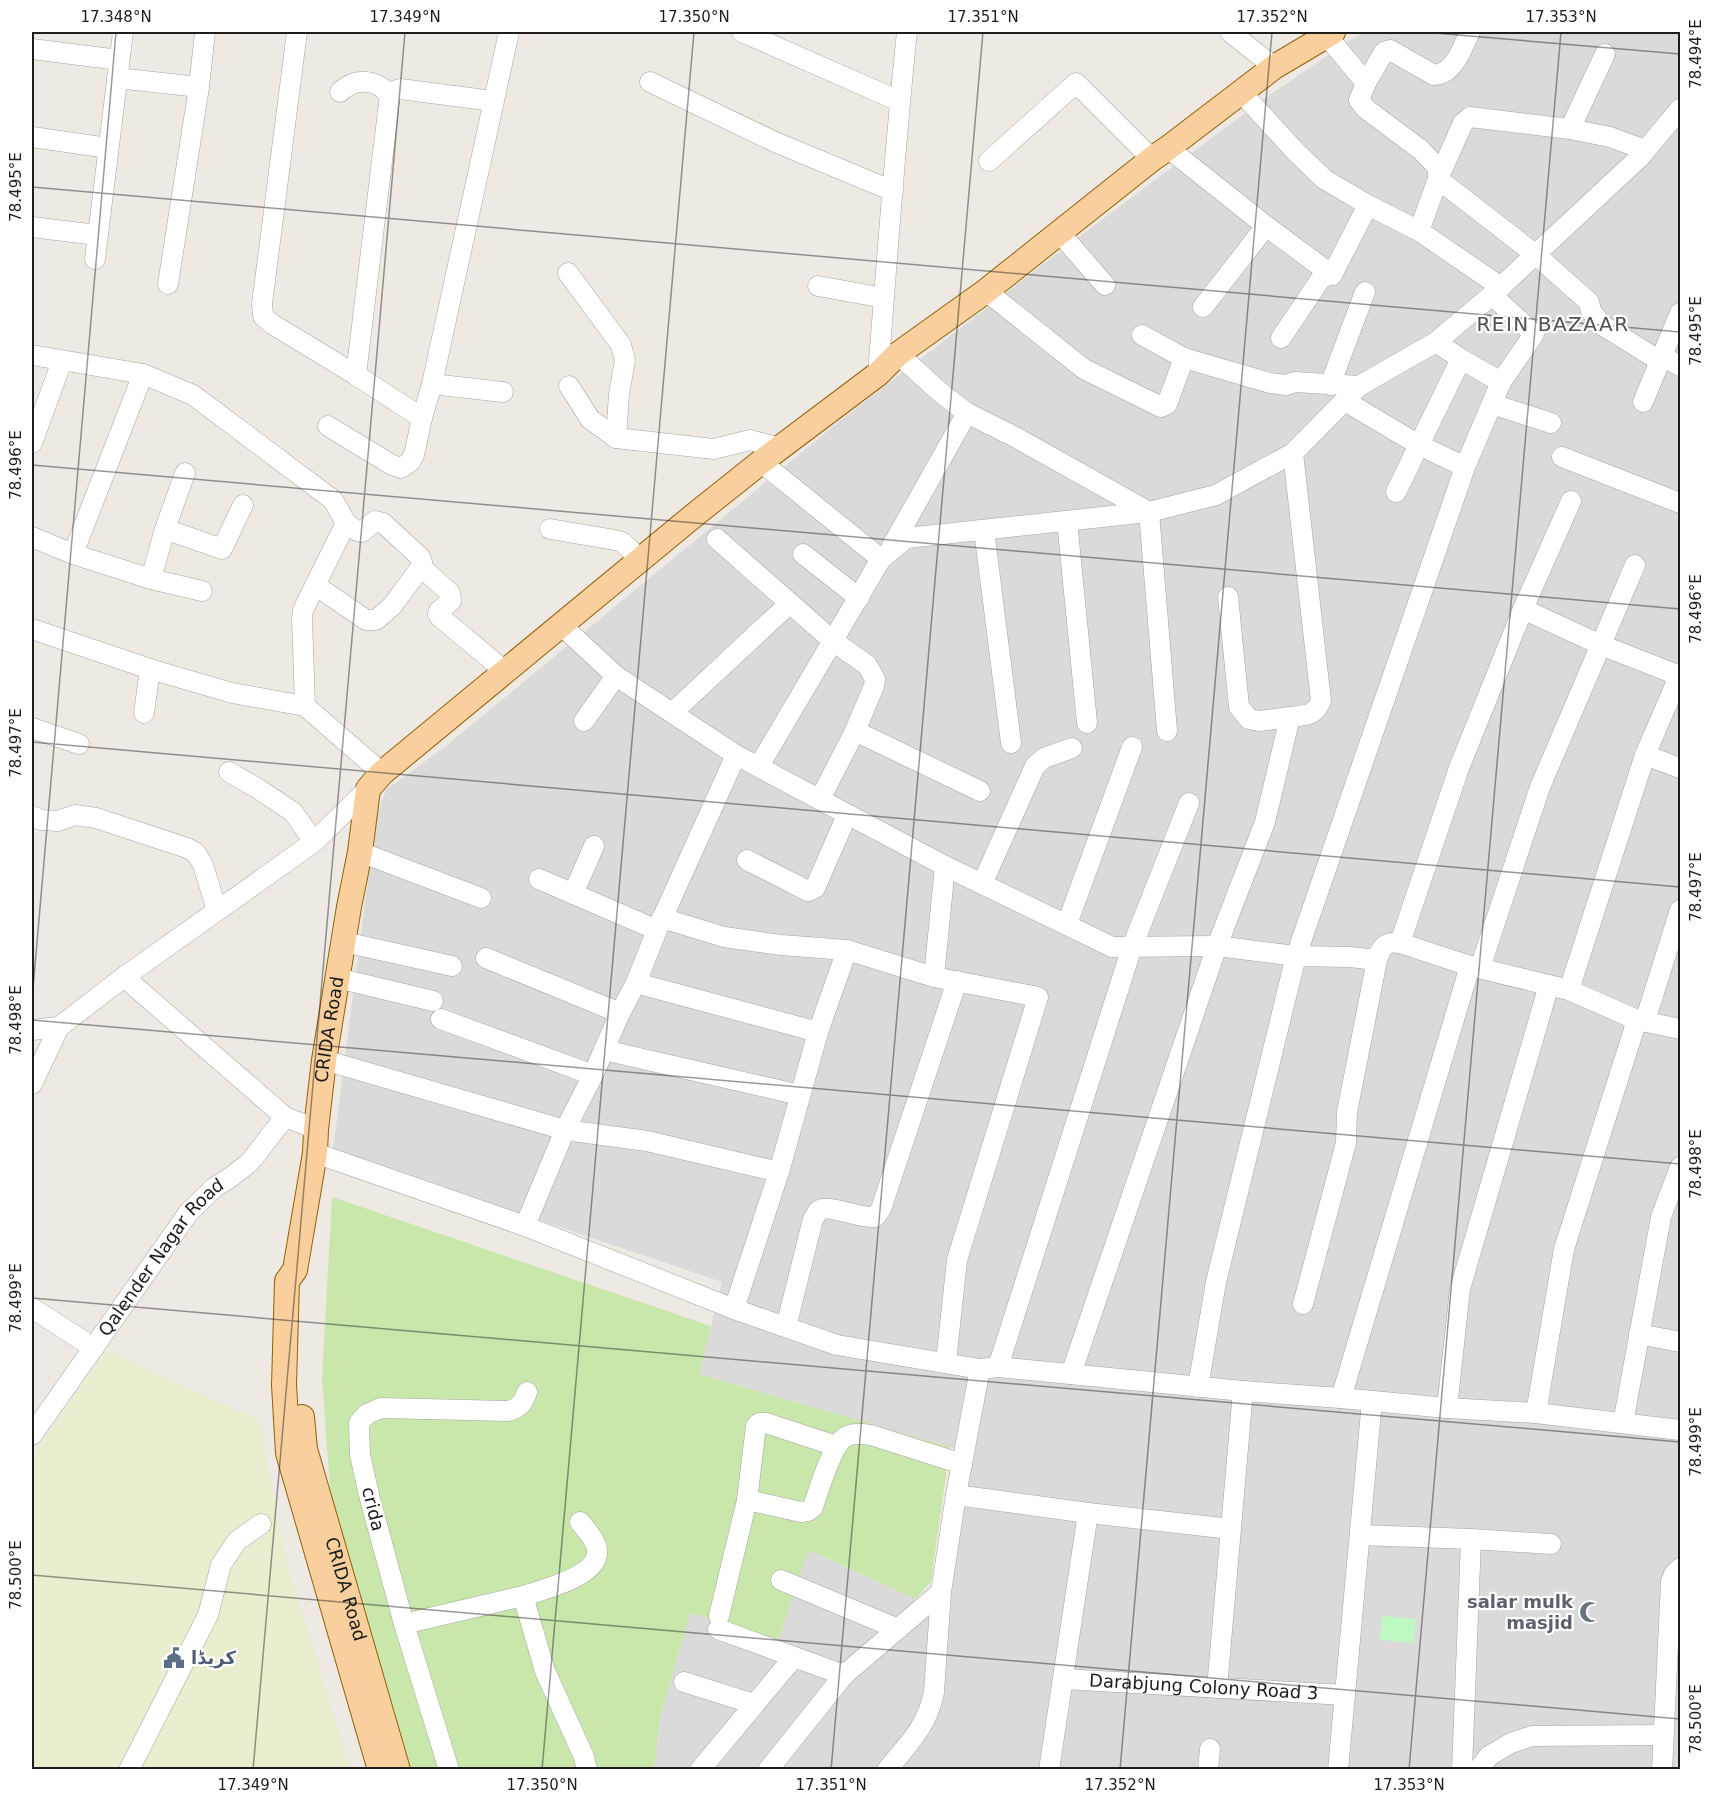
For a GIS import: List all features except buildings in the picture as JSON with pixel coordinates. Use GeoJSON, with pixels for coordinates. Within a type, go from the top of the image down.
{"type":"FeatureCollection","features":[{"type":"Feature","properties":{"kind":"main road"},"geometry":{"type":"LineString","coordinates":[[375,781],[560,624],[771,455],[878,374],[898,354],[986,291],[1160,153],[1274,67],[1324,34]]}},
{"type":"Feature","properties":{"kind":"main road","name":"CRIDA Road"},"geometry":{"type":"LineString","coordinates":[[375,781],[337,978],[324,1060],[315,1153],[296,1270],[303,1282],[298,1383],[288,1453],[380,1770]]}},
{"type":"Feature","properties":{"kind":"main road","name":"CRIDA Road"},"geometry":{"type":"LineString","coordinates":[[293,1411],[398,1770]]}},
{"type":"Feature","properties":{"kind":"street"},"geometry":{"type":"LineString","coordinates":[[95,260],[123,32]]}},
{"type":"Feature","properties":{"kind":"street"},"geometry":{"type":"LineString","coordinates":[[168,284],[206,32]]}},
{"type":"Feature","properties":{"kind":"street"},"geometry":{"type":"LineString","coordinates":[[297,32],[262,304],[263,316],[272,324],[422,418]]}},
{"type":"Feature","properties":{"kind":"street"},"geometry":{"type":"LineString","coordinates":[[328,426],[392,465],[401,468],[410,462],[414,455],[432,384],[508,32]]}},
{"type":"Feature","properties":{"kind":"street"},"geometry":{"type":"LineString","coordinates":[[742,32],[899,101]]}},
{"type":"Feature","properties":{"kind":"street"},"geometry":{"type":"LineString","coordinates":[[878,374],[899,101],[907,32]]}},
{"type":"Feature","properties":{"kind":"street"},"geometry":{"type":"LineString","coordinates":[[1230,32],[1274,67]]}},
{"type":"Feature","properties":{"kind":"street"},"geometry":{"type":"LineString","coordinates":[[1438,179],[1438,168],[1421,150],[1366,109],[1359,100],[1383,52],[1390,50],[1434,75],[1439,75],[1454,63],[1470,32]]}},
{"type":"Feature","properties":{"kind":"street"},"geometry":{"type":"LineString","coordinates":[[1324,34],[1366,83]]}},
{"type":"Feature","properties":{"kind":"street"},"geometry":{"type":"LineString","coordinates":[[32,49],[199,87]]}},
{"type":"Feature","properties":{"kind":"street"},"geometry":{"type":"LineString","coordinates":[[1570,129],[1605,54]]}},
{"type":"Feature","properties":{"kind":"street"},"geometry":{"type":"LineString","coordinates":[[340,92],[349,84],[357,81],[383,88],[390,95]]}},
{"type":"Feature","properties":{"kind":"street"},"geometry":{"type":"LineString","coordinates":[[650,82],[775,142],[893,191]]}},
{"type":"Feature","properties":{"kind":"street"},"geometry":{"type":"LineString","coordinates":[[989,161],[1076,83],[1160,153],[1332,275]]}},
{"type":"Feature","properties":{"kind":"street"},"geometry":{"type":"LineString","coordinates":[[356,375],[390,95],[400,89],[493,101]]}},
{"type":"Feature","properties":{"kind":"street"},"geometry":{"type":"LineString","coordinates":[[1198,1387],[1216,1282],[1296,956],[1466,467],[1501,382],[1534,334],[1497,291],[1419,231],[1324,179],[1242,93]]}},
{"type":"Feature","properties":{"kind":"street"},"geometry":{"type":"LineString","coordinates":[[885,555],[906,538],[1149,512],[1216,495],[1293,453],[1359,386],[1436,342],[1497,291],[1645,150],[1680,109]]}},
{"type":"Feature","properties":{"kind":"street"},"geometry":{"type":"LineString","coordinates":[[1419,231],[1438,179],[1463,123],[1470,117],[1570,129],[1610,137],[1645,150]]}},
{"type":"Feature","properties":{"kind":"street"},"geometry":{"type":"LineString","coordinates":[[32,137],[108,148]]}},
{"type":"Feature","properties":{"kind":"street"},"geometry":{"type":"LineString","coordinates":[[1438,179],[1536,255],[1589,302],[1591,311],[1602,325],[1680,366]]}},
{"type":"Feature","properties":{"kind":"street"},"geometry":{"type":"LineString","coordinates":[[1332,275],[1368,205]]}},
{"type":"Feature","properties":{"kind":"street"},"geometry":{"type":"LineString","coordinates":[[1203,307],[1266,226]]}},
{"type":"Feature","properties":{"kind":"street"},"geometry":{"type":"LineString","coordinates":[[32,227],[97,235]]}},
{"type":"Feature","properties":{"kind":"street"},"geometry":{"type":"LineString","coordinates":[[1059,232],[1105,285]]}},
{"type":"Feature","properties":{"kind":"street"},"geometry":{"type":"LineString","coordinates":[[568,273],[621,345],[625,360],[619,394],[616,438]]}},
{"type":"Feature","properties":{"kind":"street"},"geometry":{"type":"LineString","coordinates":[[1281,338],[1322,277],[1332,275]]}},
{"type":"Feature","properties":{"kind":"street"},"geometry":{"type":"LineString","coordinates":[[818,286],[884,298]]}},
{"type":"Feature","properties":{"kind":"street"},"geometry":{"type":"LineString","coordinates":[[986,291],[1084,369],[1161,408],[1167,404],[1184,358]]}},
{"type":"Feature","properties":{"kind":"street"},"geometry":{"type":"LineString","coordinates":[[1330,385],[1365,292]]}},
{"type":"Feature","properties":{"kind":"street"},"geometry":{"type":"LineString","coordinates":[[1643,402],[1680,313]]}},
{"type":"Feature","properties":{"kind":"street"},"geometry":{"type":"LineString","coordinates":[[1142,335],[1184,358],[1270,383],[1286,385],[1294,382],[1359,386]]}},
{"type":"Feature","properties":{"kind":"street"},"geometry":{"type":"LineString","coordinates":[[1436,342],[1501,382]]}},
{"type":"Feature","properties":{"kind":"street"},"geometry":{"type":"LineString","coordinates":[[898,354],[967,413],[1017,438],[1149,512]]}},
{"type":"Feature","properties":{"kind":"street"},"geometry":{"type":"LineString","coordinates":[[32,355],[143,375],[193,395],[333,500],[346,523],[362,532],[375,521],[383,523],[420,557],[422,562],[421,567],[392,606],[376,620],[366,620],[315,585]]}},
{"type":"Feature","properties":{"kind":"street"},"geometry":{"type":"LineString","coordinates":[[1396,492],[1461,359]]}},
{"type":"Feature","properties":{"kind":"street"},"geometry":{"type":"LineString","coordinates":[[32,443],[62,361]]}},
{"type":"Feature","properties":{"kind":"street"},"geometry":{"type":"LineString","coordinates":[[73,554],[143,375]]}},
{"type":"Feature","properties":{"kind":"street"},"geometry":{"type":"LineString","coordinates":[[432,384],[503,392]]}},
{"type":"Feature","properties":{"kind":"street"},"geometry":{"type":"LineString","coordinates":[[569,386],[590,419],[616,438],[714,449],[750,440],[771,455],[885,555]]}},
{"type":"Feature","properties":{"kind":"street"},"geometry":{"type":"LineString","coordinates":[[1345,401],[1419,445],[1466,467]]}},
{"type":"Feature","properties":{"kind":"street"},"geometry":{"type":"LineString","coordinates":[[1492,404],[1551,423]]}},
{"type":"Feature","properties":{"kind":"street"},"geometry":{"type":"LineString","coordinates":[[759,766],[967,413]]}},
{"type":"Feature","properties":{"kind":"street"},"geometry":{"type":"LineString","coordinates":[[1228,597],[1239,706],[1249,719],[1259,721],[1316,712],[1321,696],[1293,453]]}},
{"type":"Feature","properties":{"kind":"street"},"geometry":{"type":"LineString","coordinates":[[1562,457],[1680,502]]}},
{"type":"Feature","properties":{"kind":"street"},"geometry":{"type":"LineString","coordinates":[[151,579],[185,472]]}},
{"type":"Feature","properties":{"kind":"street"},"geometry":{"type":"LineString","coordinates":[[1400,943],[1459,768],[1523,609],[1571,501]]}},
{"type":"Feature","properties":{"kind":"street"},"geometry":{"type":"LineString","coordinates":[[165,529],[222,549],[243,505]]}},
{"type":"Feature","properties":{"kind":"street"},"geometry":{"type":"LineString","coordinates":[[1149,512],[1167,731]]}},
{"type":"Feature","properties":{"kind":"street"},"geometry":{"type":"LineString","coordinates":[[1067,521],[1087,723]]}},
{"type":"Feature","properties":{"kind":"street"},"geometry":{"type":"LineString","coordinates":[[305,706],[303,610],[346,523]]}},
{"type":"Feature","properties":{"kind":"street"},"geometry":{"type":"LineString","coordinates":[[550,529],[622,542],[641,560]]}},
{"type":"Feature","properties":{"kind":"street"},"geometry":{"type":"LineString","coordinates":[[984,530],[1011,743]]}},
{"type":"Feature","properties":{"kind":"street"},"geometry":{"type":"LineString","coordinates":[[32,537],[73,554],[151,579],[202,591]]}},
{"type":"Feature","properties":{"kind":"street"},"geometry":{"type":"LineString","coordinates":[[717,539],[833,641],[867,665],[875,679],[855,731],[820,799]]}},
{"type":"Feature","properties":{"kind":"street"},"geometry":{"type":"LineString","coordinates":[[803,554],[860,598]]}},
{"type":"Feature","properties":{"kind":"street"},"geometry":{"type":"LineString","coordinates":[[1341,1398],[1475,967],[1540,787],[1635,565]]}},
{"type":"Feature","properties":{"kind":"street"},"geometry":{"type":"LineString","coordinates":[[421,567],[450,592],[451,601],[439,611],[440,617],[505,671]]}},
{"type":"Feature","properties":{"kind":"street"},"geometry":{"type":"LineString","coordinates":[[673,712],[789,604]]}},
{"type":"Feature","properties":{"kind":"street"},"geometry":{"type":"LineString","coordinates":[[1523,609],[1601,645],[1680,675],[1645,755],[1569,990]]}},
{"type":"Feature","properties":{"kind":"street"},"geometry":{"type":"LineString","coordinates":[[560,624],[616,676],[736,755],[945,866],[1112,947],[1217,946],[1296,956],[1377,960]]}},
{"type":"Feature","properties":{"kind":"street"},"geometry":{"type":"LineString","coordinates":[[32,629],[150,669],[232,693],[305,706],[375,781],[314,842],[124,977],[59,1028],[32,1084]]}},
{"type":"Feature","properties":{"kind":"street"},"geometry":{"type":"LineString","coordinates":[[144,713],[150,669]]}},
{"type":"Feature","properties":{"kind":"street"},"geometry":{"type":"LineString","coordinates":[[585,722],[616,676]]}},
{"type":"Feature","properties":{"kind":"street"},"geometry":{"type":"LineString","coordinates":[[1071,1374],[1217,946],[1265,822],[1290,717]]}},
{"type":"Feature","properties":{"kind":"street"},"geometry":{"type":"LineString","coordinates":[[32,728],[79,744]]}},
{"type":"Feature","properties":{"kind":"street"},"geometry":{"type":"LineString","coordinates":[[855,731],[980,791]]}},
{"type":"Feature","properties":{"kind":"street"},"geometry":{"type":"LineString","coordinates":[[1067,924],[1132,747]]}},
{"type":"Feature","properties":{"kind":"street"},"geometry":{"type":"LineString","coordinates":[[982,884],[1035,766],[1044,758],[1072,748]]}},
{"type":"Feature","properties":{"kind":"street"},"geometry":{"type":"LineString","coordinates":[[525,1226],[565,1130],[636,983],[736,755]]}},
{"type":"Feature","properties":{"kind":"street"},"geometry":{"type":"LineString","coordinates":[[1645,755],[1680,768]]}},
{"type":"Feature","properties":{"kind":"street"},"geometry":{"type":"LineString","coordinates":[[229,772],[293,812],[314,842]]}},
{"type":"Feature","properties":{"kind":"street"},"geometry":{"type":"LineString","coordinates":[[887,1770],[921,1729],[931,1707],[941,1592],[956,1495],[962,1464],[989,1368],[1132,947],[1189,803]]}},
{"type":"Feature","properties":{"kind":"street"},"geometry":{"type":"LineString","coordinates":[[32,816],[41,820],[58,821],[75,815],[96,818],[187,848],[196,853],[203,865],[217,910]]}},
{"type":"Feature","properties":{"kind":"street"},"geometry":{"type":"LineString","coordinates":[[747,860],[808,891],[811,890],[815,888],[847,815]]}},
{"type":"Feature","properties":{"kind":"street"},"geometry":{"type":"LineString","coordinates":[[573,894],[594,846]]}},
{"type":"Feature","properties":{"kind":"street"},"geometry":{"type":"LineString","coordinates":[[360,852],[482,898]]}},
{"type":"Feature","properties":{"kind":"street"},"geometry":{"type":"LineString","coordinates":[[934,977],[945,866]]}},
{"type":"Feature","properties":{"kind":"street"},"geometry":{"type":"LineString","coordinates":[[539,879],[573,894],[660,924],[724,937],[781,945],[847,950],[934,977],[1038,997],[957,1260],[946,1362]]}},
{"type":"Feature","properties":{"kind":"street"},"geometry":{"type":"LineString","coordinates":[[1536,1413],[1564,1249],[1680,910]]}},
{"type":"Feature","properties":{"kind":"street"},"geometry":{"type":"LineString","coordinates":[[344,942],[452,966]]}},
{"type":"Feature","properties":{"kind":"street"},"geometry":{"type":"LineString","coordinates":[[1303,1304],[1346,1143],[1347,1112],[1381,947],[1393,942],[1400,943],[1475,967],[1569,990],[1641,1021],[1680,1029]]}},
{"type":"Feature","properties":{"kind":"street"},"geometry":{"type":"LineString","coordinates":[[734,1309],[779,1172],[818,1032],[847,950]]}},
{"type":"Feature","properties":{"kind":"street"},"geometry":{"type":"LineString","coordinates":[[486,958],[620,1013]]}},
{"type":"Feature","properties":{"kind":"street"},"geometry":{"type":"LineString","coordinates":[[124,977],[285,1117],[316,1129]]}},
{"type":"Feature","properties":{"kind":"street"},"geometry":{"type":"LineString","coordinates":[[337,978],[434,1001]]}},
{"type":"Feature","properties":{"kind":"street"},"geometry":{"type":"LineString","coordinates":[[786,1327],[813,1219],[818,1211],[833,1209],[868,1218],[875,1216],[881,1209],[957,981]]}},
{"type":"Feature","properties":{"kind":"street"},"geometry":{"type":"LineString","coordinates":[[636,983],[818,1032]]}},
{"type":"Feature","properties":{"kind":"street"},"geometry":{"type":"LineString","coordinates":[[1447,1408],[1460,1289],[1549,985]]}},
{"type":"Feature","properties":{"kind":"street"},"geometry":{"type":"LineString","coordinates":[[441,1019],[593,1075]]}},
{"type":"Feature","properties":{"kind":"street"},"geometry":{"type":"LineString","coordinates":[[32,1030],[59,1028]]}},
{"type":"Feature","properties":{"kind":"street"},"geometry":{"type":"LineString","coordinates":[[604,1050],[800,1095]]}},
{"type":"Feature","properties":{"kind":"street"},"geometry":{"type":"LineString","coordinates":[[324,1060],[565,1130],[647,1141],[779,1172]]}},
{"type":"Feature","properties":{"kind":"street","name":"Qalender Nagar Road"},"geometry":{"type":"LineString","coordinates":[[32,1435],[189,1212],[215,1186],[250,1162],[285,1117]]}},
{"type":"Feature","properties":{"kind":"street"},"geometry":{"type":"LineString","coordinates":[[315,1153],[525,1226],[734,1309],[837,1344],[989,1368],[1447,1408],[1536,1413],[1680,1430]]}},
{"type":"Feature","properties":{"kind":"street"},"geometry":{"type":"LineString","coordinates":[[1623,1423],[1660,1217],[1680,1167]]}},
{"type":"Feature","properties":{"kind":"street"},"geometry":{"type":"LineString","coordinates":[[32,1308],[94,1348]]}},
{"type":"Feature","properties":{"kind":"street"},"geometry":{"type":"LineString","coordinates":[[1639,1334],[1680,1342]]}},
{"type":"Feature","properties":{"kind":"street"},"geometry":{"type":"LineString","coordinates":[[1217,1688],[1243,1391]]}},
{"type":"Feature","properties":{"kind":"street","name":"crida"},"geometry":{"type":"LineString","coordinates":[[449,1770],[404,1624],[360,1455],[359,1423],[367,1414],[381,1408],[508,1412],[522,1404],[527,1392]]}},
{"type":"Feature","properties":{"kind":"street"},"geometry":{"type":"LineString","coordinates":[[1338,1770],[1372,1401]]}},
{"type":"Feature","properties":{"kind":"street"},"geometry":{"type":"LineString","coordinates":[[836,1446],[766,1424],[756,1426],[747,1500],[718,1623],[794,1658],[843,1675]]}},
{"type":"Feature","properties":{"kind":"street"},"geometry":{"type":"LineString","coordinates":[[747,1500],[801,1512],[808,1511],[813,1507],[836,1446],[845,1436],[872,1435],[962,1464]]}},
{"type":"Feature","properties":{"kind":"street"},"geometry":{"type":"LineString","coordinates":[[956,1495],[1231,1529]]}},
{"type":"Feature","properties":{"kind":"street"},"geometry":{"type":"LineString","coordinates":[[1049,1770],[1088,1513]]}},
{"type":"Feature","properties":{"kind":"street"},"geometry":{"type":"LineString","coordinates":[[404,1624],[523,1596],[586,1572],[596,1558],[597,1551],[596,1545],[580,1522]]}},
{"type":"Feature","properties":{"kind":"street"},"geometry":{"type":"LineString","coordinates":[[129,1770],[208,1615],[221,1565],[237,1541],[261,1524]]}},
{"type":"Feature","properties":{"kind":"street"},"geometry":{"type":"LineString","coordinates":[[1360,1535],[1551,1544]]}},
{"type":"Feature","properties":{"kind":"street"},"geometry":{"type":"LineString","coordinates":[[1462,1770],[1471,1539]]}},
{"type":"Feature","properties":{"kind":"street"},"geometry":{"type":"LineString","coordinates":[[1662,1770],[1671,1582],[1674,1574],[1680,1568]]}},
{"type":"Feature","properties":{"kind":"street"},"geometry":{"type":"LineString","coordinates":[[781,1580],[898,1629]]}},
{"type":"Feature","properties":{"kind":"street"},"geometry":{"type":"LineString","coordinates":[[768,1770],[843,1675],[941,1592]]}},
{"type":"Feature","properties":{"kind":"street"},"geometry":{"type":"LineString","coordinates":[[523,1596],[545,1671],[584,1757],[586,1770]]}},
{"type":"Feature","properties":{"kind":"street"},"geometry":{"type":"LineString","coordinates":[[700,1770],[794,1658]]}},
{"type":"Feature","properties":{"kind":"street","name":"Darabjung Colony Road 3"},"geometry":{"type":"LineString","coordinates":[[1064,1678],[1345,1695]]}},
{"type":"Feature","properties":{"kind":"street"},"geometry":{"type":"LineString","coordinates":[[684,1682],[754,1704]]}},
{"type":"Feature","properties":{"kind":"street"},"geometry":{"type":"LineString","coordinates":[[1478,1770],[1489,1756],[1511,1743],[1532,1736],[1664,1735]]}},
{"type":"Feature","properties":{"kind":"street"},"geometry":{"type":"LineString","coordinates":[[1208,1770],[1210,1749]]}},
{"type":"Feature","properties":{"kind":"shaded area"},"geometry":{"type":"Polygon","coordinates":[[[1363,32],[1680,32],[1680,1769],[654,1769],[660,1718],[690,1613],[807,1550],[947,1613],[970,1453],[699,1374],[722,1282],[333,1150],[376,818],[386,790],[446,746],[841,420],[1089,229],[1271,94],[1363,32]]]}},
{"type":"Feature","properties":{"kind":"green space"},"geometry":{"type":"Polygon","coordinates":[[[332,1197],[711,1326],[699,1374],[950,1447],[931,1581],[916,1599],[808,1550],[779,1639],[690,1613],[660,1718],[654,1769],[406,1769],[332,1517],[322,1378],[332,1197]]]}},
{"type":"Feature","properties":{"kind":"green space","name":"کریڈا"},"geometry":{"type":"Polygon","coordinates":[[[106,1351],[259,1420],[285,1556],[350,1769],[32,1770],[32,1457],[106,1351]]]}},
{"type":"Feature","properties":{"kind":"green space"},"geometry":{"type":"Polygon","coordinates":[[[1382,1616],[1416,1619],[1414,1643],[1380,1640],[1382,1616]]]}},
{"type":"Feature","properties":{"kind":"place","name":"salar mulk masjid"},"geometry":{"type":"Point","coordinates":[1590,1612]}},
{"type":"Feature","properties":{"kind":"place","name":"کریڈا"},"geometry":{"type":"Point","coordinates":[174,1658]}},
{"type":"Feature","properties":{"kind":"district","name":"REIN BAZAAR"},"geometry":{"type":"Point","coordinates":[1553,324]}}]}
